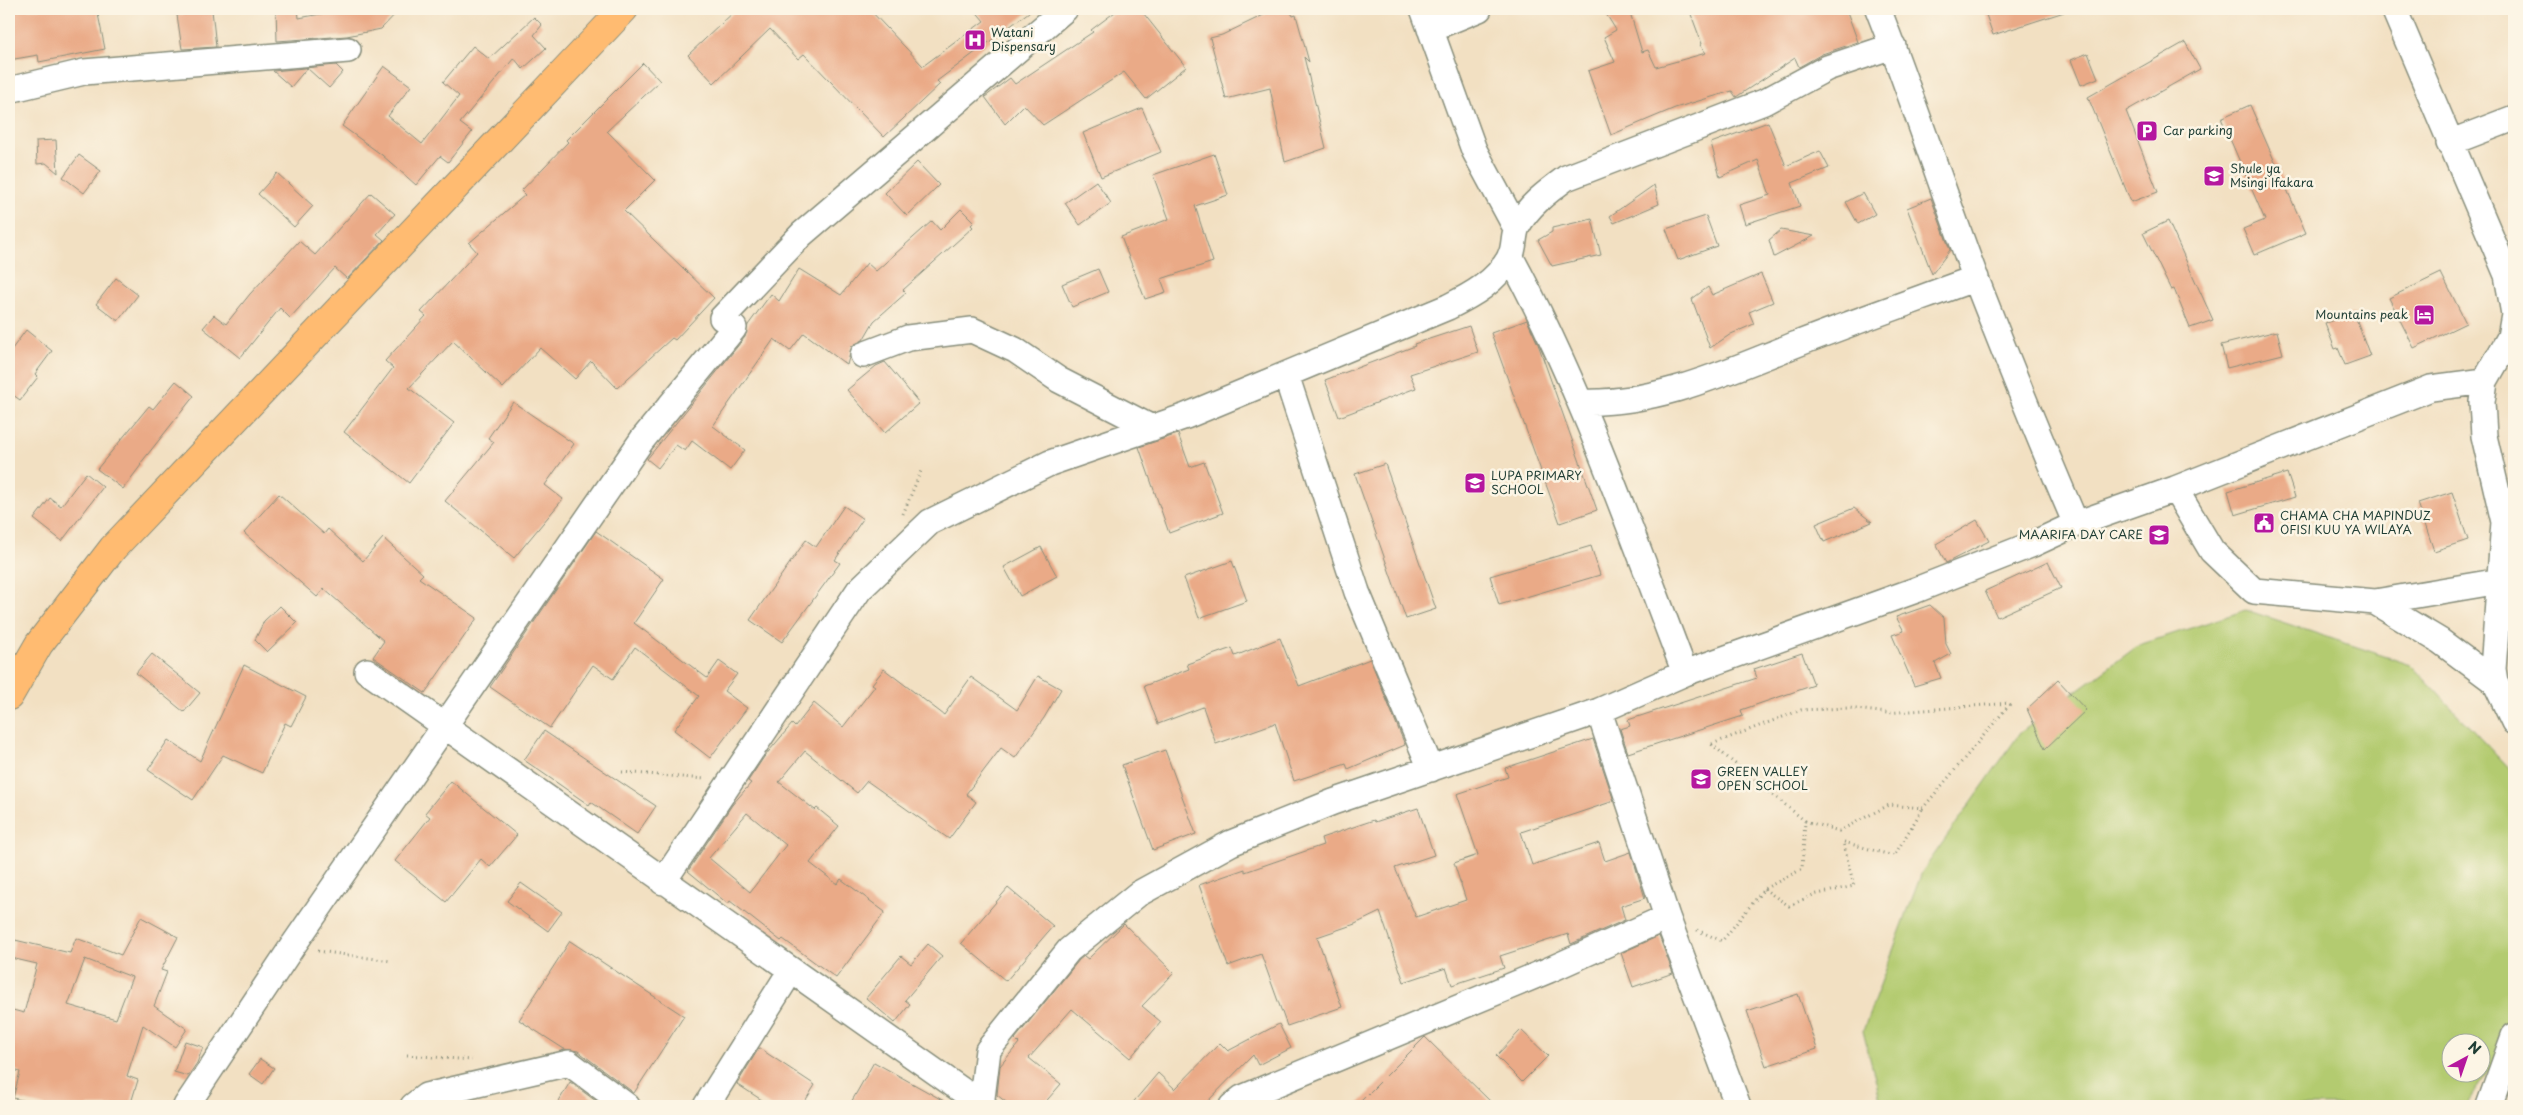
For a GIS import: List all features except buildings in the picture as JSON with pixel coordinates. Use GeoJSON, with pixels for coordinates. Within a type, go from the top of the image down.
{"type":"FeatureCollection","features":[{"type":"Feature","properties":{"kind":"main road"},"geometry":{"type":"LineString","coordinates":[[9,696],[39,644],[113,548],[624,9]]}},
{"type":"Feature","properties":{"kind":"street"},"geometry":{"type":"LineString","coordinates":[[1479,9],[1427,19],[1474,150],[1516,228]]}},
{"type":"Feature","properties":{"kind":"street"},"geometry":{"type":"LineString","coordinates":[[1878,9],[1976,278],[2030,417],[2076,524]]}},
{"type":"Feature","properties":{"kind":"street"},"geometry":{"type":"LineString","coordinates":[[2394,9],[2449,143],[2507,276],[2514,314],[2506,360],[2485,381],[2482,402],[2484,436],[2504,522],[2514,548]]}},
{"type":"Feature","properties":{"kind":"street"},"geometry":{"type":"LineString","coordinates":[[186,1106],[292,947],[642,440],[728,323],[802,234],[1060,10]]}},
{"type":"Feature","properties":{"kind":"street"},"geometry":{"type":"LineString","coordinates":[[663,882],[859,590],[930,522],[1050,463],[1152,428],[1286,375],[1392,332],[1479,291],[1496,275],[1510,256],[1516,228],[1539,198],[1566,178],[1756,105],[1827,68],[1893,46]]}},
{"type":"Feature","properties":{"kind":"street"},"geometry":{"type":"LineString","coordinates":[[9,90],[84,72],[348,50]]}},
{"type":"Feature","properties":{"kind":"street"},"geometry":{"type":"LineString","coordinates":[[2449,143],[2514,118]]}},
{"type":"Feature","properties":{"kind":"street"},"geometry":{"type":"LineString","coordinates":[[1510,256],[1544,318],[1581,402],[1685,673]]}},
{"type":"Feature","properties":{"kind":"street"},"geometry":{"type":"LineString","coordinates":[[1581,402],[1605,403],[1636,398],[1714,378],[1859,320],[1976,278]]}},
{"type":"Feature","properties":{"kind":"street"},"geometry":{"type":"LineString","coordinates":[[863,355],[908,338],[972,330],[1015,350],[1059,380],[1152,428]]}},
{"type":"Feature","properties":{"kind":"street"},"geometry":{"type":"LineString","coordinates":[[1286,375],[1357,592],[1431,769]]}},
{"type":"Feature","properties":{"kind":"street"},"geometry":{"type":"LineString","coordinates":[[367,671],[982,1106],[988,1050],[1069,950],[1138,894],[1232,843],[1333,802],[1599,711],[1685,673],[1916,590],[2033,544],[2076,524],[2175,489],[2431,388],[2485,381]]}},
{"type":"Feature","properties":{"kind":"street"},"geometry":{"type":"LineString","coordinates":[[2175,489],[2212,551],[2254,591],[2375,602],[2507,576]]}},
{"type":"Feature","properties":{"kind":"street"},"geometry":{"type":"LineString","coordinates":[[2504,522],[2507,576],[2493,669],[2495,682],[2514,722]]}},
{"type":"Feature","properties":{"kind":"street"},"geometry":{"type":"LineString","coordinates":[[2375,602],[2440,641],[2495,682]]}},
{"type":"Feature","properties":{"kind":"street"},"geometry":{"type":"LineString","coordinates":[[1599,711],[1666,917],[1738,1106]]}},
{"type":"Feature","properties":{"kind":"street"},"geometry":{"type":"LineString","coordinates":[[1232,1106],[1242,1098],[1549,970],[1666,917]]}},
{"type":"Feature","properties":{"kind":"street"},"geometry":{"type":"LineString","coordinates":[[706,1106],[790,972]]}},
{"type":"Feature","properties":{"kind":"street"},"geometry":{"type":"LineString","coordinates":[[2489,1106],[2514,1036]]}},
{"type":"Feature","properties":{"kind":"street"},"geometry":{"type":"LineString","coordinates":[[413,1106],[426,1096],[569,1063],[627,1106]]}},
{"type":"Feature","properties":{"kind":"path"},"geometry":{"type":"LineString","coordinates":[[1764,889],[1789,906],[1813,895],[1854,886],[1843,842],[1894,856],[1923,808],[2010,703],[1886,713],[1849,708],[1801,710],[1711,744],[1805,821],[1839,831],[1889,805],[1923,808]]}},
{"type":"Feature","properties":{"kind":"path"},"geometry":{"type":"LineString","coordinates":[[622,772],[731,781]]}},
{"type":"Feature","properties":{"kind":"path"},"geometry":{"type":"LineString","coordinates":[[1666,917],[1722,941],[1764,889],[1802,869],[1805,821]]}},
{"type":"Feature","properties":{"kind":"path"},"geometry":{"type":"LineString","coordinates":[[292,947],[390,961]]}},
{"type":"Feature","properties":{"kind":"green space"},"geometry":{"type":"Polygon","coordinates":[[[2246,610],[2411,665],[2514,774],[2514,1028],[2512,1036],[2490,1069],[2490,1032],[2440,1032],[2440,1082],[2481,1082],[2465,1106],[1882,1106],[1863,1031],[1922,872],[2020,733],[2139,645],[2246,610]]]}},
{"type":"Feature","properties":{"kind":"place","name":"Watani Dispensary"},"geometry":{"type":"Point","coordinates":[975,40]}},
{"type":"Feature","properties":{"kind":"place","name":"Car parking"},"geometry":{"type":"Point","coordinates":[2147,131]}},
{"type":"Feature","properties":{"kind":"place","name":"Shule ya Msingi Ifakara"},"geometry":{"type":"Point","coordinates":[2214,176]}},
{"type":"Feature","properties":{"kind":"place","name":"Mountains peak"},"geometry":{"type":"Point","coordinates":[2424,315]}},
{"type":"Feature","properties":{"kind":"place","name":"LUPA PRIMARY SCHOOL"},"geometry":{"type":"Point","coordinates":[1475,483]}},
{"type":"Feature","properties":{"kind":"place","name":"CHAMA CHA MAPINDUZ OFISI KUU YA WILAYA"},"geometry":{"type":"Point","coordinates":[2264,523]}},
{"type":"Feature","properties":{"kind":"place","name":"MAARIFA DAY CARE"},"geometry":{"type":"Point","coordinates":[2159,535]}},
{"type":"Feature","properties":{"kind":"place","name":"GREEN VALLEY OPEN SCHOOL"},"geometry":{"type":"Point","coordinates":[1701,779]}}]}
